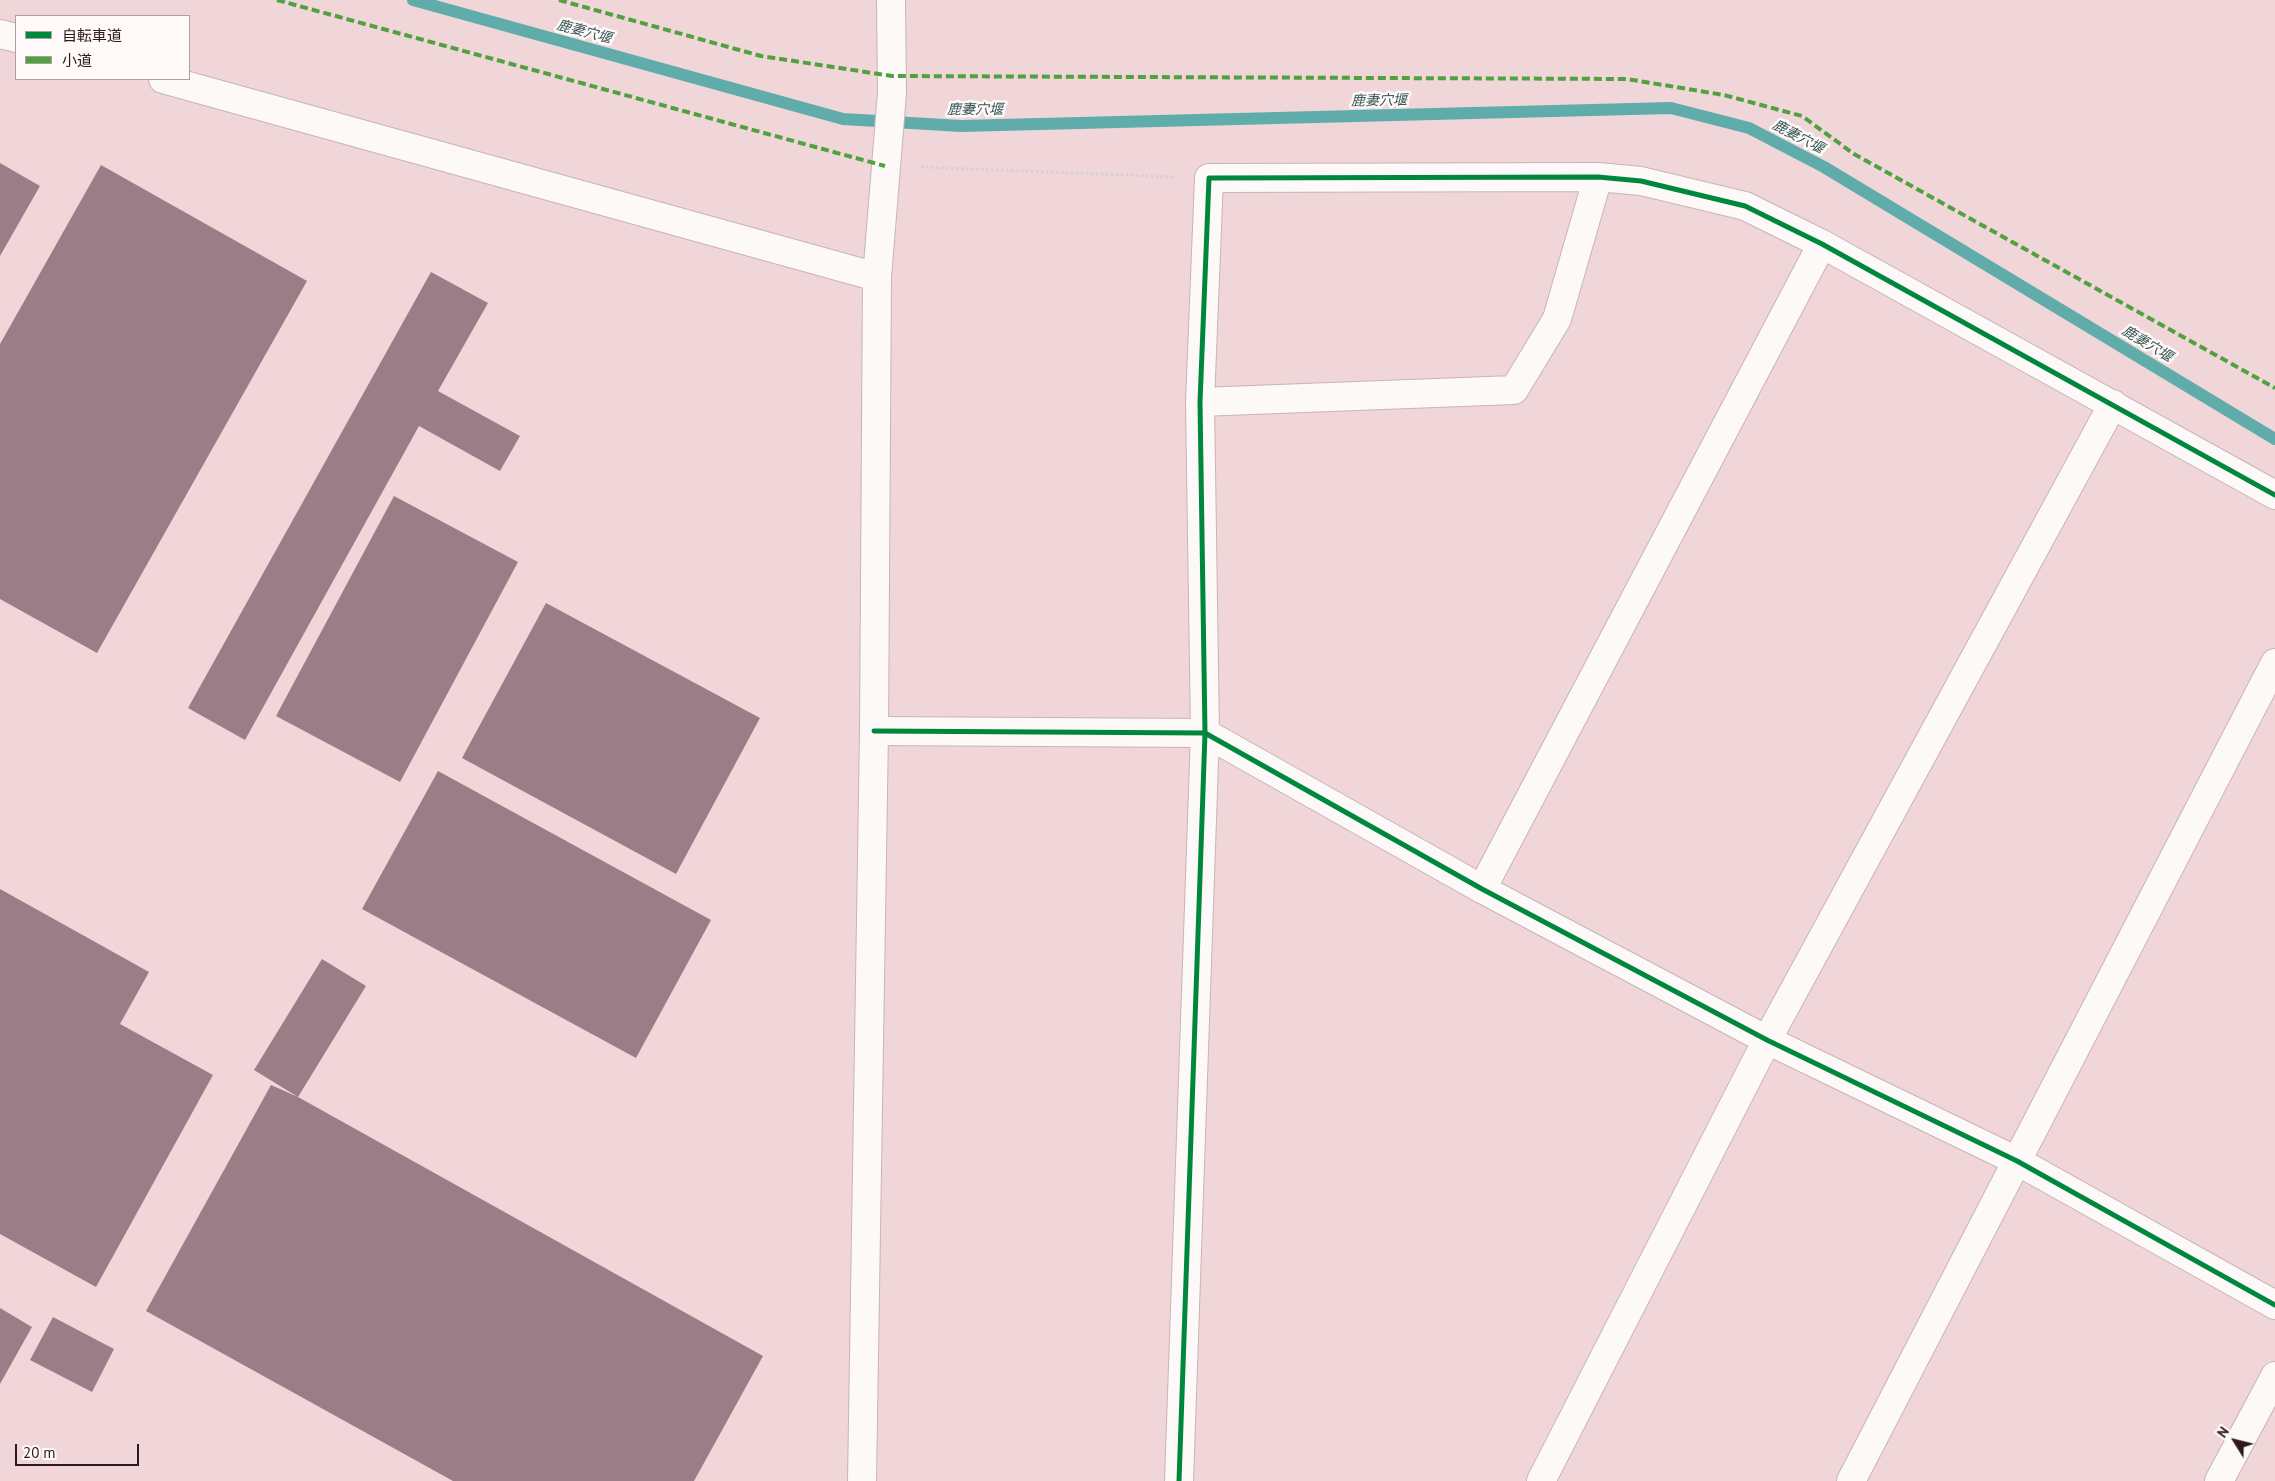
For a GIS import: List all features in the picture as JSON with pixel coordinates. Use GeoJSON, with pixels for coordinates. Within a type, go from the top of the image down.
{"type":"FeatureCollection","features":[{"type":"Feature","properties":{"kind":"street"},"geometry":{"type":"LineString","coordinates":[[862,1481],[874,731],[877,277],[892,93],[891,0]]}},
{"type":"Feature","properties":{"kind":"street"},"geometry":{"type":"LineString","coordinates":[[0,34],[15,38]]}},
{"type":"Feature","properties":{"kind":"street"},"geometry":{"type":"LineString","coordinates":[[167,80],[877,277]]}},
{"type":"Feature","properties":{"kind":"street"},"geometry":{"type":"LineString","coordinates":[[1200,402],[1514,390],[1557,319],[1598,177]]}},
{"type":"Feature","properties":{"kind":"street"},"geometry":{"type":"LineString","coordinates":[[1179,1481],[1206,733],[1200,402],[1209,178],[1598,177],[1641,181],[1745,206],[1822,244],[2275,495]]}},
{"type":"Feature","properties":{"kind":"street"},"geometry":{"type":"LineString","coordinates":[[1482,889],[1822,244]]}},
{"type":"Feature","properties":{"kind":"street"},"geometry":{"type":"LineString","coordinates":[[1541,1481],[1767,1040],[2113,404]]}},
{"type":"Feature","properties":{"kind":"street"},"geometry":{"type":"LineString","coordinates":[[1851,1481],[2275,663]]}},
{"type":"Feature","properties":{"kind":"street"},"geometry":{"type":"LineString","coordinates":[[874,731],[1206,733],[1482,889],[1767,1040],[2017,1161],[2275,1304]]}},
{"type":"Feature","properties":{"kind":"street"},"geometry":{"type":"LineString","coordinates":[[2219,1481],[2275,1376]]}},
{"type":"Feature","properties":{"kind":"path"},"geometry":{"type":"LineString","coordinates":[[886,155],[1209,178]]}},
{"type":"Feature","properties":{"kind":"building"},"geometry":{"type":"Polygon","coordinates":[[[0,163],[40,186],[0,256],[0,163]]]}},
{"type":"Feature","properties":{"kind":"building"},"geometry":{"type":"Polygon","coordinates":[[[101,165],[307,281],[97,653],[0,599],[0,344],[101,165]]]}},
{"type":"Feature","properties":{"kind":"building"},"geometry":{"type":"Polygon","coordinates":[[[431,272],[488,303],[438,391],[520,436],[500,471],[419,426],[245,740],[188,708],[431,272]]]}},
{"type":"Feature","properties":{"kind":"building"},"geometry":{"type":"Polygon","coordinates":[[[394,496],[518,562],[400,782],[276,716],[394,496]]]}},
{"type":"Feature","properties":{"kind":"building"},"geometry":{"type":"Polygon","coordinates":[[[546,603],[760,718],[676,874],[462,758],[546,603]]]}},
{"type":"Feature","properties":{"kind":"building"},"geometry":{"type":"Polygon","coordinates":[[[438,771],[711,920],[636,1058],[362,909],[438,771]]]}},
{"type":"Feature","properties":{"kind":"building"},"geometry":{"type":"Polygon","coordinates":[[[0,889],[149,972],[120,1024],[213,1075],[96,1287],[0,1234],[0,889]]]}},
{"type":"Feature","properties":{"kind":"building"},"geometry":{"type":"Polygon","coordinates":[[[322,959],[366,986],[298,1097],[254,1070],[322,959]]]}},
{"type":"Feature","properties":{"kind":"building"},"geometry":{"type":"Polygon","coordinates":[[[271,1085],[298,1097],[763,1356],[694,1481],[453,1481],[146,1311],[271,1085]]]}},
{"type":"Feature","properties":{"kind":"building"},"geometry":{"type":"Polygon","coordinates":[[[0,1308],[32,1327],[0,1384],[0,1308]]]}},
{"type":"Feature","properties":{"kind":"building"},"geometry":{"type":"Polygon","coordinates":[[[53,1317],[114,1349],[92,1392],[30,1360],[53,1317]]]}},
{"type":"Feature","properties":{"kind":"waterway","name":"鹿妻穴堰"},"geometry":{"type":"LineString","coordinates":[[413,0],[843,119],[961,126],[1671,108],[1749,128],[1824,167],[2275,439]]}},
{"type":"Feature","properties":{"kind":"marked path"},"geometry":{"type":"LineString","coordinates":[[277,0],[885,166]]}},
{"type":"Feature","properties":{"kind":"marked path"},"geometry":{"type":"LineString","coordinates":[[559,0],[761,56],[892,76],[1627,79],[1724,95],[1802,116],[1854,154],[2275,388]]}},
{"type":"Feature","properties":{"kind":"cycle path"},"geometry":{"type":"LineString","coordinates":[[1179,1481],[1205,733],[1200,402],[1209,178],[1598,177],[1641,181],[1745,206],[1822,244],[2275,495]]}},
{"type":"Feature","properties":{"kind":"cycle path"},"geometry":{"type":"LineString","coordinates":[[874,731],[1205,733],[1482,889],[1767,1040],[2017,1161],[2275,1305]]}}]}
